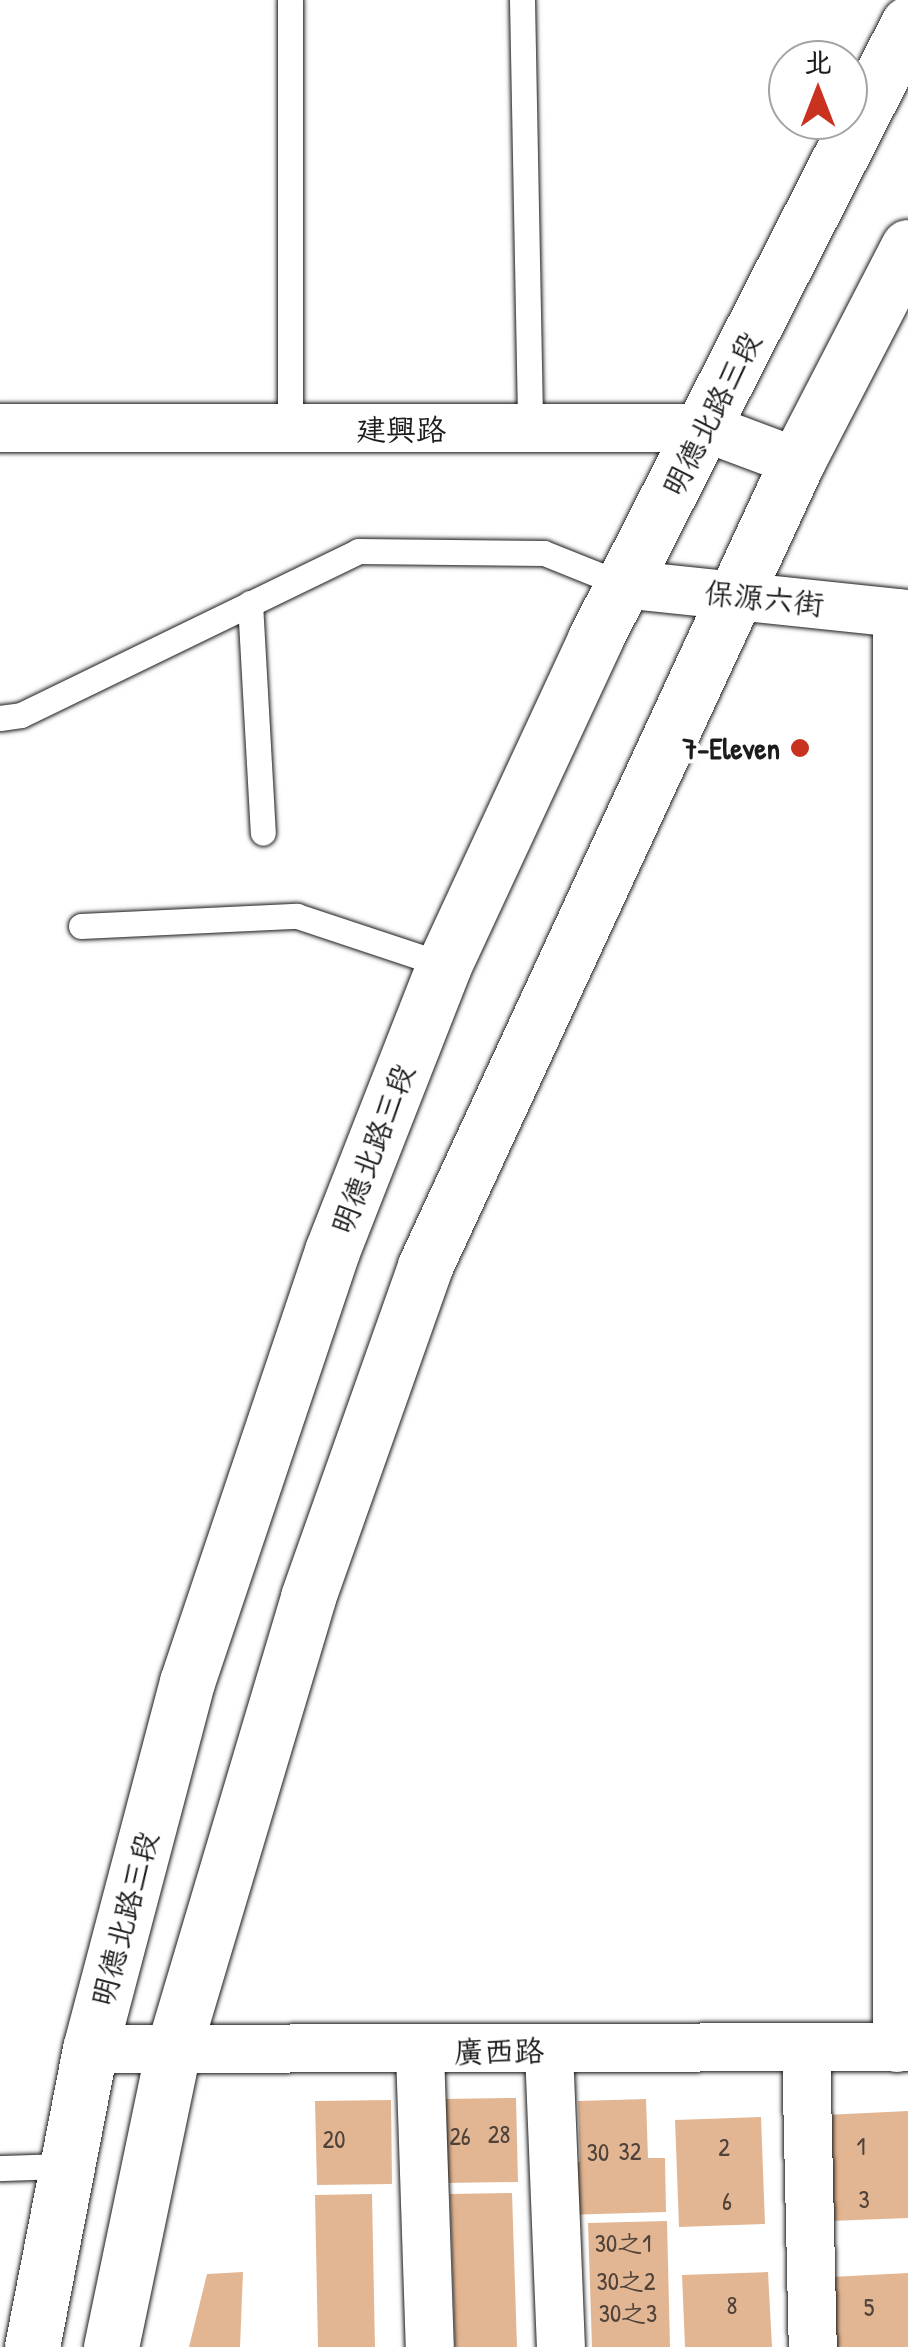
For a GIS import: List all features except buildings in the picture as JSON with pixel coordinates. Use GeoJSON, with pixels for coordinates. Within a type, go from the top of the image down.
{"type":"FeatureCollection","features":[{"type":"Feature","properties":{"kind":"main road","name":"明德北路三段"},"geometry":{"type":"LineString","coordinates":[[32,2347],[64,2166],[90,2049],[187,1682],[332,1250],[444,965],[621,584],[706,428],[908,24]]}},
{"type":"Feature","properties":{"kind":"main road"},"geometry":{"type":"LineString","coordinates":[[111,2347],[172,2054],[308,1597],[425,1266],[796,462],[908,247]]}},
{"type":"Feature","properties":{"kind":"street","name":"建興路"},"geometry":{"type":"LineString","coordinates":[[0,428],[706,428],[796,462]]}},
{"type":"Feature","properties":{"kind":"street","name":"保源六街"},"geometry":{"type":"LineString","coordinates":[[621,584],[902,613]]}},
{"type":"Feature","properties":{"kind":"street"},"geometry":{"type":"LineString","coordinates":[[902,613],[902,2047]]}},
{"type":"Feature","properties":{"kind":"street","name":"廣西路"},"geometry":{"type":"LineString","coordinates":[[90,2049],[172,2054],[902,2047]]}},
{"type":"Feature","properties":{"kind":"street"},"geometry":{"type":"LineString","coordinates":[[806,2048],[814,2347]]}},
{"type":"Feature","properties":{"kind":"street"},"geometry":{"type":"LineString","coordinates":[[549,2050],[561,2347]]}},
{"type":"Feature","properties":{"kind":"street"},"geometry":{"type":"LineString","coordinates":[[420,2052],[430,2347]]}},
{"type":"Feature","properties":{"kind":"lane"},"geometry":{"type":"LineString","coordinates":[[290,0],[290,428]]}},
{"type":"Feature","properties":{"kind":"lane"},"geometry":{"type":"LineString","coordinates":[[522,0],[530,429]]}},
{"type":"Feature","properties":{"kind":"lane"},"geometry":{"type":"LineString","coordinates":[[0,718],[20,716],[358,551],[544,553],[621,584]]}},
{"type":"Feature","properties":{"kind":"lane"},"geometry":{"type":"LineString","coordinates":[[250,604],[263,834]]}},
{"type":"Feature","properties":{"kind":"lane"},"geometry":{"type":"LineString","coordinates":[[81,926],[296,916],[444,965]]}},
{"type":"Feature","properties":{"kind":"lane"},"geometry":{"type":"LineString","coordinates":[[0,2168],[64,2166]]}},
{"type":"Feature","properties":{"kind":"place","name":"7-Eleven"},"geometry":{"type":"Point","coordinates":[800,748]}}]}
